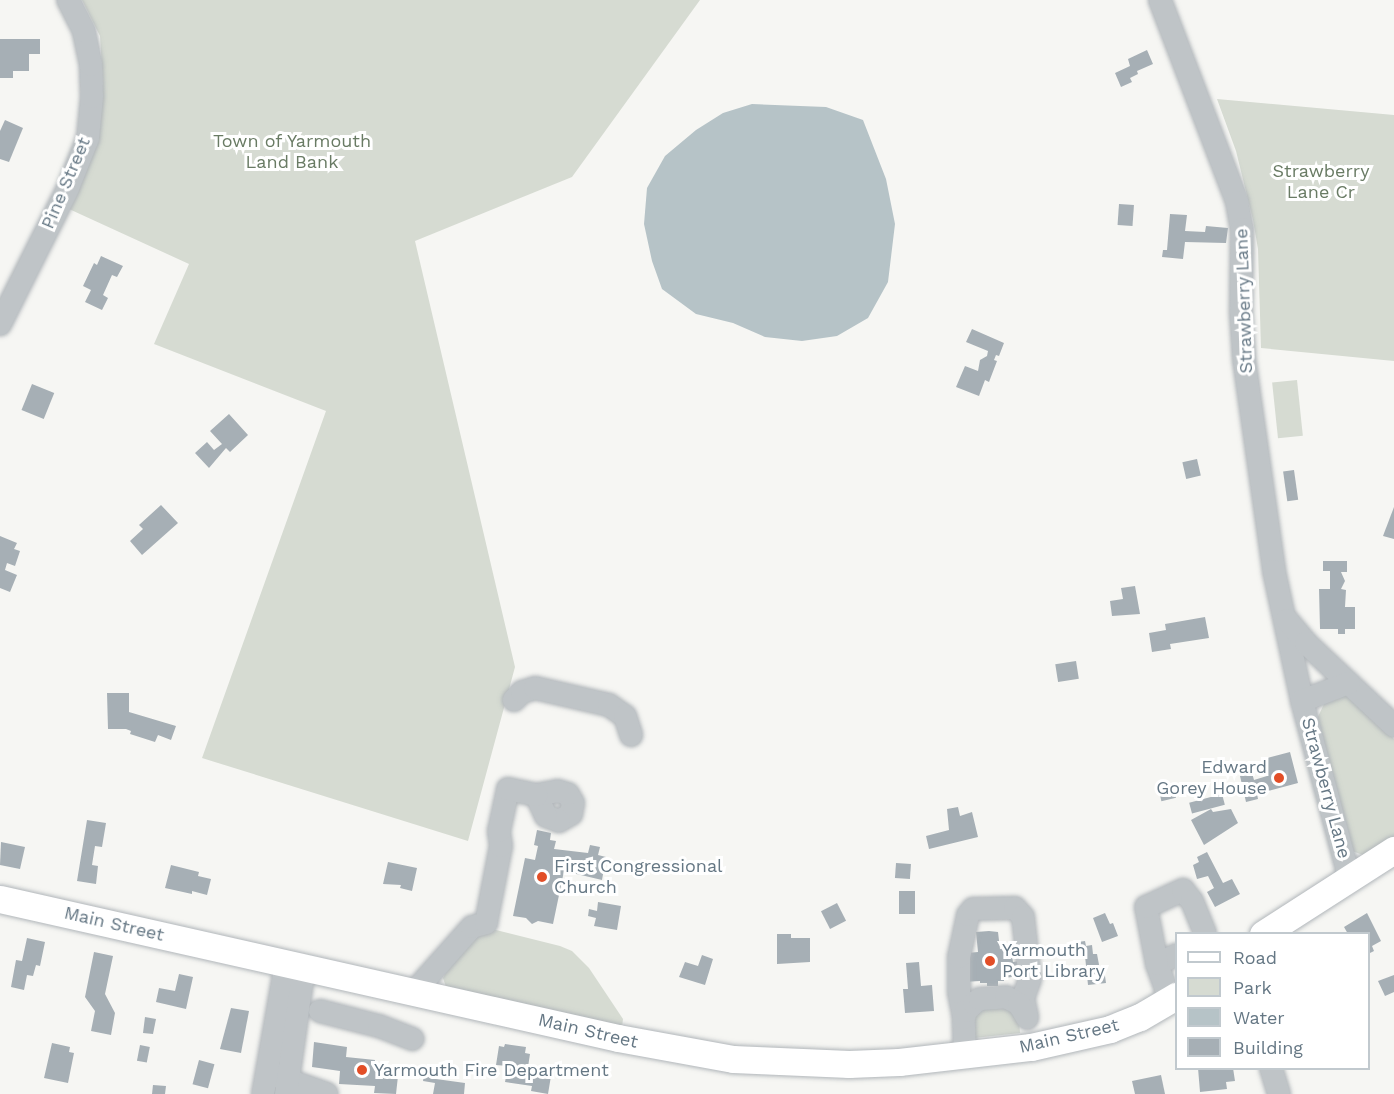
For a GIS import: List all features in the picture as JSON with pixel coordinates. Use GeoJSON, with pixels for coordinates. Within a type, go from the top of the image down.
{"type":"FeatureCollection","features":[{"type":"Feature","properties":{"kind":"main road"},"geometry":{"type":"LineString","coordinates":[[1265,932],[1349,876],[1394,850]]}},
{"type":"Feature","properties":{"kind":"main road","name":"Main Street"},"geometry":{"type":"LineString","coordinates":[[0,899],[640,1043],[733,1059],[849,1064],[965,1056],[1031,1047],[1110,1029],[1173,998]]}},
{"type":"Feature","properties":{"kind":"street","name":"Pine Street"},"geometry":{"type":"LineString","coordinates":[[0,324],[68,188],[88,138],[92,65],[84,32],[68,0]]}},
{"type":"Feature","properties":{"kind":"street","name":"Strawberry Lane"},"geometry":{"type":"LineString","coordinates":[[1160,0],[1229,174],[1239,208],[1245,367],[1264,507],[1302,701],[1349,876]]}},
{"type":"Feature","properties":{"kind":"street","name":"Strawberry Lane"},"geometry":{"type":"LineString","coordinates":[[1284,614],[1301,638],[1394,726]]}},
{"type":"Feature","properties":{"kind":"street","name":"Strawberry Lane"},"geometry":{"type":"LineString","coordinates":[[1302,701],[1349,683]]}},
{"type":"Feature","properties":{"kind":"street"},"geometry":{"type":"LineString","coordinates":[[514,700],[522,692],[535,688],[609,705],[625,716],[630,735]]}},
{"type":"Feature","properties":{"kind":"street"},"geometry":{"type":"LineString","coordinates":[[414,992],[472,927],[486,923],[501,846],[499,831],[508,789],[536,795]]}},
{"type":"Feature","properties":{"kind":"street"},"geometry":{"type":"LineString","coordinates":[[1173,998],[1167,959],[1146,907],[1183,890],[1192,901],[1205,932]]}},
{"type":"Feature","properties":{"kind":"street"},"geometry":{"type":"LineString","coordinates":[[965,1056],[964,1018],[959,992],[959,957],[968,915],[973,909],[1015,908],[1023,917],[1030,979],[1023,998],[1031,1047]]}},
{"type":"Feature","properties":{"kind":"street"},"geometry":{"type":"LineString","coordinates":[[295,966],[276,1085],[327,1094]]}},
{"type":"Feature","properties":{"kind":"street"},"geometry":{"type":"LineString","coordinates":[[964,1018],[969,1006],[980,999],[1006,997],[1015,1000],[1026,1017]]}},
{"type":"Feature","properties":{"kind":"street"},"geometry":{"type":"LineString","coordinates":[[320,1011],[379,1026],[413,1040]]}},
{"type":"Feature","properties":{"kind":"street"},"geometry":{"type":"LineString","coordinates":[[1272,1070],[1279,1094]]}},
{"type":"Feature","properties":{"kind":"green space","name":"Town of Yarmouth Land Bank"},"geometry":{"type":"Polygon","coordinates":[[[82,0],[700,0],[572,177],[415,241],[515,667],[468,841],[202,758],[326,411],[154,344],[189,264],[69,209],[103,84],[100,36],[82,0]]]}},
{"type":"Feature","properties":{"kind":"green space","name":"Strawberry Lane Cr"},"geometry":{"type":"Polygon","coordinates":[[[1217,99],[1394,115],[1394,361],[1261,348],[1258,249],[1253,220],[1236,151],[1217,99]]]}},
{"type":"Feature","properties":{"kind":"green space"},"geometry":{"type":"Polygon","coordinates":[[[1297,380],[1303,436],[1278,438],[1272,383],[1297,380]]]}},
{"type":"Feature","properties":{"kind":"green space"},"geometry":{"type":"Polygon","coordinates":[[[1344,695],[1366,707],[1394,739],[1394,839],[1363,855],[1352,851],[1316,721],[1324,704],[1344,695]]]}},
{"type":"Feature","properties":{"kind":"green space"},"geometry":{"type":"Polygon","coordinates":[[[492,929],[572,951],[589,968],[623,1019],[622,1027],[446,987],[443,978],[445,974],[476,936],[492,929]]]}},
{"type":"Feature","properties":{"kind":"green space"},"geometry":{"type":"Polygon","coordinates":[[[1004,1002],[1019,1019],[1020,1033],[974,1038],[971,1028],[976,1012],[1004,1002]]]}},
{"type":"Feature","properties":{"kind":"water"},"geometry":{"type":"Polygon","coordinates":[[[752,104],[826,107],[863,120],[886,179],[895,224],[888,282],[868,318],[837,336],[802,341],[765,337],[733,323],[696,314],[662,289],[652,261],[644,224],[647,188],[665,156],[696,130],[723,113],[752,104]]]}},
{"type":"Feature","properties":{"kind":"building"},"geometry":{"type":"Polygon","coordinates":[[[0,39],[40,39],[40,54],[29,54],[29,71],[13,71],[13,78],[0,78],[0,39]]]}},
{"type":"Feature","properties":{"kind":"building"},"geometry":{"type":"Polygon","coordinates":[[[1147,50],[1153,64],[1137,71],[1138,74],[1130,78],[1132,82],[1121,87],[1115,73],[1130,66],[1128,59],[1147,50]]]}},
{"type":"Feature","properties":{"kind":"building"},"geometry":{"type":"Polygon","coordinates":[[[5,120],[23,128],[9,162],[0,159],[0,131],[5,120]]]}},
{"type":"Feature","properties":{"kind":"building"},"geometry":{"type":"Polygon","coordinates":[[[1119,204],[1134,205],[1132,226],[1118,225],[1119,204]]]}},
{"type":"Feature","properties":{"kind":"building"},"geometry":{"type":"Polygon","coordinates":[[[1170,214],[1187,215],[1185,231],[1205,232],[1206,226],[1228,228],[1226,243],[1185,242],[1183,259],[1162,257],[1163,250],[1167,250],[1170,214]]]}},
{"type":"Feature","properties":{"kind":"building"},"geometry":{"type":"Polygon","coordinates":[[[101,256],[123,266],[117,277],[112,275],[103,295],[108,298],[102,310],[85,302],[91,290],[83,286],[94,263],[97,265],[101,256]]]}},
{"type":"Feature","properties":{"kind":"building"},"geometry":{"type":"Polygon","coordinates":[[[972,329],[1004,343],[999,356],[996,355],[994,360],[997,361],[989,382],[985,380],[979,396],[956,387],[965,366],[978,371],[980,360],[987,356],[988,351],[966,342],[972,329]]]}},
{"type":"Feature","properties":{"kind":"building"},"geometry":{"type":"Polygon","coordinates":[[[32,384],[54,393],[44,419],[22,410],[32,384]]]}},
{"type":"Feature","properties":{"kind":"building"},"geometry":{"type":"Polygon","coordinates":[[[229,414],[248,435],[230,452],[226,448],[209,468],[195,453],[207,442],[214,450],[222,444],[210,431],[229,414]]]}},
{"type":"Feature","properties":{"kind":"building"},"geometry":{"type":"Polygon","coordinates":[[[1197,459],[1201,476],[1186,479],[1182,462],[1197,459]]]}},
{"type":"Feature","properties":{"kind":"building"},"geometry":{"type":"Polygon","coordinates":[[[1294,470],[1298,500],[1287,501],[1283,472],[1294,470]]]}},
{"type":"Feature","properties":{"kind":"building"},"geometry":{"type":"Polygon","coordinates":[[[161,505],[178,523],[142,555],[130,541],[143,529],[139,525],[161,505]]]}},
{"type":"Feature","properties":{"kind":"building"},"geometry":{"type":"Polygon","coordinates":[[[1394,507],[1394,539],[1383,536],[1394,507]]]}},
{"type":"Feature","properties":{"kind":"building"},"geometry":{"type":"Polygon","coordinates":[[[0,536],[17,543],[14,549],[20,551],[15,566],[7,563],[5,570],[17,575],[10,592],[0,588],[0,536]]]}},
{"type":"Feature","properties":{"kind":"building"},"geometry":{"type":"Polygon","coordinates":[[[1323,561],[1347,561],[1347,572],[1341,572],[1345,581],[1341,589],[1346,590],[1345,607],[1355,607],[1355,629],[1345,629],[1345,634],[1338,634],[1338,629],[1320,629],[1319,589],[1330,589],[1330,571],[1323,571],[1323,561]]]}},
{"type":"Feature","properties":{"kind":"building"},"geometry":{"type":"Polygon","coordinates":[[[1135,586],[1140,614],[1112,616],[1110,601],[1123,599],[1121,588],[1135,586]]]}},
{"type":"Feature","properties":{"kind":"building"},"geometry":{"type":"Polygon","coordinates":[[[1205,617],[1209,638],[1170,644],[1171,649],[1152,652],[1149,633],[1166,630],[1165,624],[1205,617]]]}},
{"type":"Feature","properties":{"kind":"building"},"geometry":{"type":"Polygon","coordinates":[[[1076,661],[1079,679],[1058,682],[1055,664],[1076,661]]]}},
{"type":"Feature","properties":{"kind":"building"},"geometry":{"type":"Polygon","coordinates":[[[107,693],[129,693],[129,712],[176,726],[171,740],[158,735],[155,742],[130,734],[131,731],[126,729],[108,729],[107,693]]]}},
{"type":"Feature","properties":{"kind":"building","name":"Edward Gorey House"},"geometry":{"type":"Polygon","coordinates":[[[1290,752],[1298,783],[1257,794],[1258,799],[1246,802],[1240,776],[1252,773],[1254,780],[1267,776],[1263,759],[1290,752]]]}},
{"type":"Feature","properties":{"kind":"building"},"geometry":{"type":"Polygon","coordinates":[[[1174,789],[1176,798],[1161,801],[1159,792],[1174,789]]]}},
{"type":"Feature","properties":{"kind":"building"},"geometry":{"type":"Polygon","coordinates":[[[1222,794],[1225,805],[1192,813],[1189,803],[1222,794]]]}},
{"type":"Feature","properties":{"kind":"building"},"geometry":{"type":"Polygon","coordinates":[[[958,807],[960,816],[972,812],[978,837],[929,849],[926,836],[949,830],[947,809],[958,807]]]}},
{"type":"Feature","properties":{"kind":"building"},"geometry":{"type":"Polygon","coordinates":[[[1211,809],[1213,812],[1231,809],[1238,823],[1204,845],[1191,820],[1211,809]]]}},
{"type":"Feature","properties":{"kind":"building"},"geometry":{"type":"Polygon","coordinates":[[[87,820],[106,823],[102,847],[95,846],[92,865],[98,866],[96,884],[77,881],[87,820]]]}},
{"type":"Feature","properties":{"kind":"building","name":"First Congressional Church"},"geometry":{"type":"Polygon","coordinates":[[[537,830],[551,833],[550,840],[556,841],[554,849],[588,853],[590,845],[600,847],[598,855],[606,857],[602,880],[564,871],[553,924],[538,921],[532,924],[526,918],[513,916],[525,858],[535,860],[538,846],[534,845],[537,830]]]}},
{"type":"Feature","properties":{"kind":"building"},"geometry":{"type":"Polygon","coordinates":[[[1,842],[25,847],[20,869],[0,865],[1,842]]]}},
{"type":"Feature","properties":{"kind":"building"},"geometry":{"type":"Polygon","coordinates":[[[1207,852],[1223,883],[1232,879],[1240,894],[1215,907],[1207,892],[1214,888],[1208,876],[1197,879],[1193,865],[1199,862],[1197,857],[1207,852]]]}},
{"type":"Feature","properties":{"kind":"building"},"geometry":{"type":"Polygon","coordinates":[[[388,862],[417,868],[412,891],[400,888],[401,885],[383,884],[388,862]]]}},
{"type":"Feature","properties":{"kind":"building"},"geometry":{"type":"Polygon","coordinates":[[[896,863],[911,864],[910,879],[895,878],[896,863]]]}},
{"type":"Feature","properties":{"kind":"building"},"geometry":{"type":"Polygon","coordinates":[[[171,865],[199,872],[198,876],[211,879],[207,895],[165,888],[171,865]]]}},
{"type":"Feature","properties":{"kind":"building"},"geometry":{"type":"Polygon","coordinates":[[[899,891],[915,891],[915,914],[899,914],[899,891]]]}},
{"type":"Feature","properties":{"kind":"building"},"geometry":{"type":"Polygon","coordinates":[[[598,902],[621,906],[617,930],[594,926],[596,918],[588,916],[589,909],[597,911],[598,902]]]}},
{"type":"Feature","properties":{"kind":"building"},"geometry":{"type":"Polygon","coordinates":[[[837,903],[846,921],[830,929],[821,911],[837,903]]]}},
{"type":"Feature","properties":{"kind":"building"},"geometry":{"type":"Polygon","coordinates":[[[1105,913],[1110,924],[1113,923],[1118,936],[1102,942],[1093,918],[1105,913]]]}},
{"type":"Feature","properties":{"kind":"building"},"geometry":{"type":"Polygon","coordinates":[[[1367,913],[1381,941],[1372,946],[1374,951],[1370,953],[1370,932],[1347,932],[1344,927],[1367,913]]]}},
{"type":"Feature","properties":{"kind":"building"},"geometry":{"type":"Polygon","coordinates":[[[976,932],[998,932],[1000,949],[1011,948],[1013,962],[1020,961],[1021,976],[1004,978],[1004,981],[998,981],[998,986],[987,986],[987,983],[980,983],[980,981],[963,982],[967,953],[978,952],[976,932]]]}},
{"type":"Feature","properties":{"kind":"building"},"geometry":{"type":"Polygon","coordinates":[[[777,934],[791,934],[791,938],[810,938],[810,962],[777,964],[777,934]]]}},
{"type":"Feature","properties":{"kind":"building"},"geometry":{"type":"Polygon","coordinates":[[[27,938],[45,942],[40,966],[36,965],[33,976],[27,975],[24,990],[11,987],[16,960],[22,961],[27,938]]]}},
{"type":"Feature","properties":{"kind":"building"},"geometry":{"type":"Polygon","coordinates":[[[1085,941],[1086,946],[1092,945],[1093,954],[1097,954],[1100,970],[1104,969],[1106,983],[1088,985],[1085,956],[1080,957],[1078,942],[1085,941]]]}},
{"type":"Feature","properties":{"kind":"building"},"geometry":{"type":"Polygon","coordinates":[[[94,952],[113,956],[105,994],[115,1013],[111,1035],[91,1031],[95,1011],[85,997],[94,952]]]}},
{"type":"Feature","properties":{"kind":"building"},"geometry":{"type":"Polygon","coordinates":[[[702,955],[713,959],[705,985],[679,977],[685,962],[698,966],[702,955]]]}},
{"type":"Feature","properties":{"kind":"building"},"geometry":{"type":"Polygon","coordinates":[[[919,962],[921,986],[932,985],[934,1011],[905,1013],[903,989],[908,989],[906,963],[919,962]]]}},
{"type":"Feature","properties":{"kind":"building"},"geometry":{"type":"Polygon","coordinates":[[[179,974],[193,977],[186,1009],[156,1002],[159,988],[175,991],[179,974]]]}},
{"type":"Feature","properties":{"kind":"building"},"geometry":{"type":"Polygon","coordinates":[[[1394,975],[1394,992],[1385,996],[1378,981],[1394,975]]]}},
{"type":"Feature","properties":{"kind":"building"},"geometry":{"type":"Polygon","coordinates":[[[231,1008],[249,1011],[241,1053],[220,1049],[231,1008]]]}},
{"type":"Feature","properties":{"kind":"building"},"geometry":{"type":"Polygon","coordinates":[[[145,1017],[156,1019],[153,1034],[143,1033],[145,1017]]]}},
{"type":"Feature","properties":{"kind":"building"},"geometry":{"type":"Polygon","coordinates":[[[314,1042],[347,1047],[346,1057],[375,1060],[374,1070],[395,1073],[398,1076],[396,1094],[374,1093],[375,1086],[339,1084],[340,1071],[312,1067],[314,1042]]]}},
{"type":"Feature","properties":{"kind":"building"},"geometry":{"type":"Polygon","coordinates":[[[52,1043],[70,1047],[69,1052],[74,1053],[68,1083],[44,1078],[52,1043]]]}},
{"type":"Feature","properties":{"kind":"building"},"geometry":{"type":"Polygon","coordinates":[[[505,1044],[526,1047],[525,1053],[530,1054],[528,1067],[552,1070],[548,1094],[531,1091],[532,1086],[505,1082],[508,1066],[496,1065],[499,1046],[504,1047],[505,1044]]]}},
{"type":"Feature","properties":{"kind":"building"},"geometry":{"type":"Polygon","coordinates":[[[140,1045],[150,1047],[147,1063],[137,1061],[140,1045]]]}},
{"type":"Feature","properties":{"kind":"building"},"geometry":{"type":"Polygon","coordinates":[[[199,1060],[214,1064],[208,1088],[193,1084],[199,1060]]]}},
{"type":"Feature","properties":{"kind":"building"},"geometry":{"type":"Polygon","coordinates":[[[426,1065],[438,1067],[436,1079],[465,1083],[464,1094],[433,1094],[435,1083],[423,1081],[426,1065]]]}},
{"type":"Feature","properties":{"kind":"building"},"geometry":{"type":"Polygon","coordinates":[[[1198,1070],[1233,1070],[1235,1081],[1226,1082],[1227,1089],[1200,1092],[1198,1070]]]}},
{"type":"Feature","properties":{"kind":"building"},"geometry":{"type":"Polygon","coordinates":[[[1161,1075],[1165,1094],[1135,1094],[1132,1081],[1161,1075]]]}},
{"type":"Feature","properties":{"kind":"building"},"geometry":{"type":"Polygon","coordinates":[[[153,1085],[166,1086],[165,1094],[152,1094],[153,1085]]]}},
{"type":"Feature","properties":{"kind":"place","name":"Edward Gorey House"},"geometry":{"type":"Point","coordinates":[1279,778]}},
{"type":"Feature","properties":{"kind":"place","name":"First Congressional Church"},"geometry":{"type":"Point","coordinates":[542,877]}},
{"type":"Feature","properties":{"kind":"place","name":"Yarmouth Port Library"},"geometry":{"type":"Point","coordinates":[990,961]}},
{"type":"Feature","properties":{"kind":"place","name":"Yarmouth Fire Department"},"geometry":{"type":"Point","coordinates":[362,1070]}}]}
